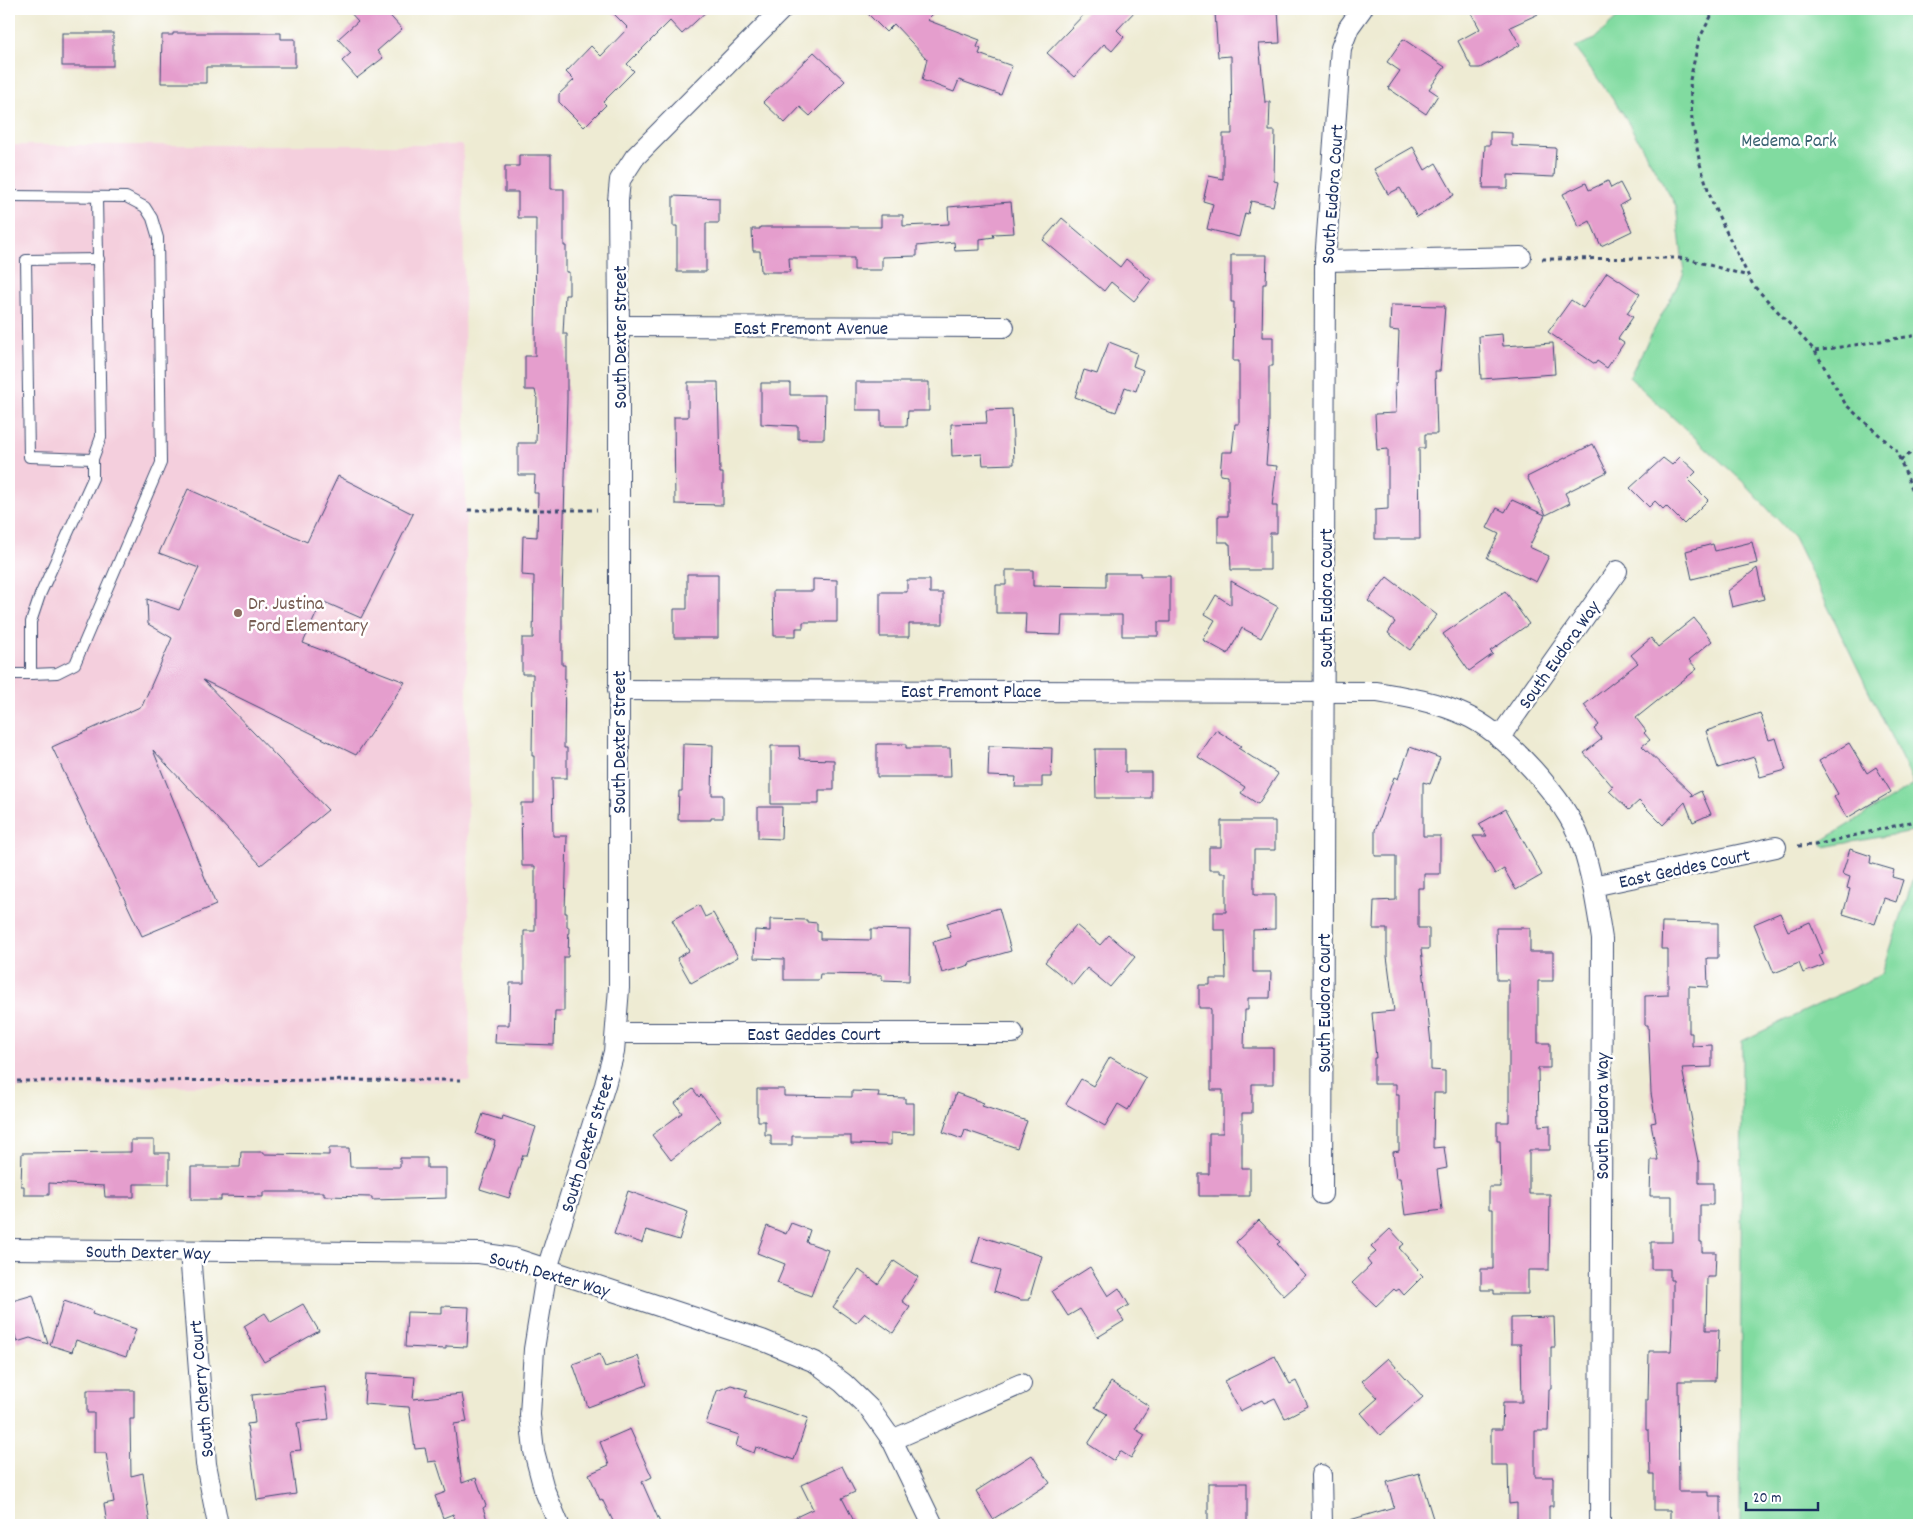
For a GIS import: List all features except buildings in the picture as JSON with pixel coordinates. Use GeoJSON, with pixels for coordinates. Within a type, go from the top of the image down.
{"type":"FeatureCollection","features":[{"type":"Feature","properties":{"kind":"street","name":"South Dexter Street"},"geometry":{"type":"LineString","coordinates":[[559,1525],[544,1489],[534,1450],[530,1415],[534,1349],[547,1269],[605,1085],[614,1052],[616,1033],[618,988],[618,201],[620,180],[635,157],[782,9]]}},
{"type":"Feature","properties":{"kind":"street","name":"South Eudora Court"},"geometry":{"type":"LineString","coordinates":[[1322,1194],[1325,261],[1341,48],[1349,27],[1362,9]]}},
{"type":"Feature","properties":{"kind":"street"},"geometry":{"type":"LineString","coordinates":[[1325,261],[1521,257]]}},
{"type":"Feature","properties":{"kind":"street","name":"East Fremont Avenue"},"geometry":{"type":"LineString","coordinates":[[619,326],[1004,327]]}},
{"type":"Feature","properties":{"kind":"street","name":"South Eudora Way"},"geometry":{"type":"LineString","coordinates":[[1500,738],[1617,571]]}},
{"type":"Feature","properties":{"kind":"street","name":"East Fremont Place"},"geometry":{"type":"LineString","coordinates":[[618,690],[1325,691]]}},
{"type":"Feature","properties":{"kind":"street","name":"South Eudora Way"},"geometry":{"type":"LineString","coordinates":[[1325,691],[1377,692],[1428,701],[1467,715],[1500,738],[1533,770],[1560,802],[1581,841],[1593,886],[1602,939],[1600,1525]]}},
{"type":"Feature","properties":{"kind":"street","name":"East Geddes Court"},"geometry":{"type":"LineString","coordinates":[[1593,886],[1776,847]]}},
{"type":"Feature","properties":{"kind":"street","name":"East Geddes Court"},"geometry":{"type":"LineString","coordinates":[[616,1033],[1013,1033]]}},
{"type":"Feature","properties":{"kind":"street","name":"South Dexter Way"},"geometry":{"type":"LineString","coordinates":[[9,1249],[479,1253],[513,1258],[762,1340],[815,1362],[843,1383],[870,1409],[892,1440],[933,1525]]}},
{"type":"Feature","properties":{"kind":"street","name":"South Cherry Court"},"geometry":{"type":"LineString","coordinates":[[190,1252],[206,1464],[218,1525]]}},
{"type":"Feature","properties":{"kind":"street"},"geometry":{"type":"LineString","coordinates":[[892,1440],[1021,1384]]}},
{"type":"Feature","properties":{"kind":"street"},"geometry":{"type":"LineString","coordinates":[[1321,1475],[1322,1525]]}},
{"type":"Feature","properties":{"kind":"lane"},"geometry":{"type":"LineString","coordinates":[[9,196],[126,197],[145,207],[152,218],[158,238],[161,462],[75,664],[57,673],[9,674]]}},
{"type":"Feature","properties":{"kind":"lane"},"geometry":{"type":"LineString","coordinates":[[31,674],[31,622],[40,595],[93,478],[93,459],[101,437],[97,197]]}},
{"type":"Feature","properties":{"kind":"lane"},"geometry":{"type":"LineString","coordinates":[[93,459],[28,457],[26,260],[99,259]]}},
{"type":"Feature","properties":{"kind":"path"},"geometry":{"type":"LineString","coordinates":[[1715,9],[1698,39],[1690,80],[1692,121],[1700,164],[1714,205],[1753,285],[1815,351],[1846,405],[1896,450],[1919,506]]}},
{"type":"Feature","properties":{"kind":"path"},"geometry":{"type":"LineString","coordinates":[[1521,257],[1553,260],[1678,258],[1749,276]]}},
{"type":"Feature","properties":{"kind":"path"},"geometry":{"type":"LineString","coordinates":[[1815,351],[1919,335]]}},
{"type":"Feature","properties":{"kind":"path"},"geometry":{"type":"LineString","coordinates":[[1900,460],[1919,448]]}},
{"type":"Feature","properties":{"kind":"path"},"geometry":{"type":"LineString","coordinates":[[468,510],[619,510]]}},
{"type":"Feature","properties":{"kind":"path"},"geometry":{"type":"LineString","coordinates":[[1776,847],[1815,845],[1919,820]]}},
{"type":"Feature","properties":{"kind":"path"},"geometry":{"type":"LineString","coordinates":[[9,1082],[461,1080]]}},
{"type":"Feature","properties":{"kind":"shaded area","name":"Dr. Justina Ford Elementary"},"geometry":{"type":"Polygon","coordinates":[[[9,145],[463,145],[470,1081],[9,1089],[9,145]]]}},
{"type":"Feature","properties":{"kind":"green space","name":"Medema Park"},"geometry":{"type":"Polygon","coordinates":[[[1627,9],[1919,9],[1919,830],[1824,847],[1822,841],[1914,784],[1794,537],[1742,481],[1629,377],[1684,273],[1676,206],[1622,112],[1575,47],[1593,40],[1627,9]]]}},
{"type":"Feature","properties":{"kind":"green space"},"geometry":{"type":"Polygon","coordinates":[[[1919,862],[1919,1525],[1740,1525],[1742,1041],[1882,974],[1919,862]]]}},
{"type":"Feature","properties":{"kind":"place","name":"Dr. Justina Ford Elementary"},"geometry":{"type":"Point","coordinates":[238,613]}}]}
